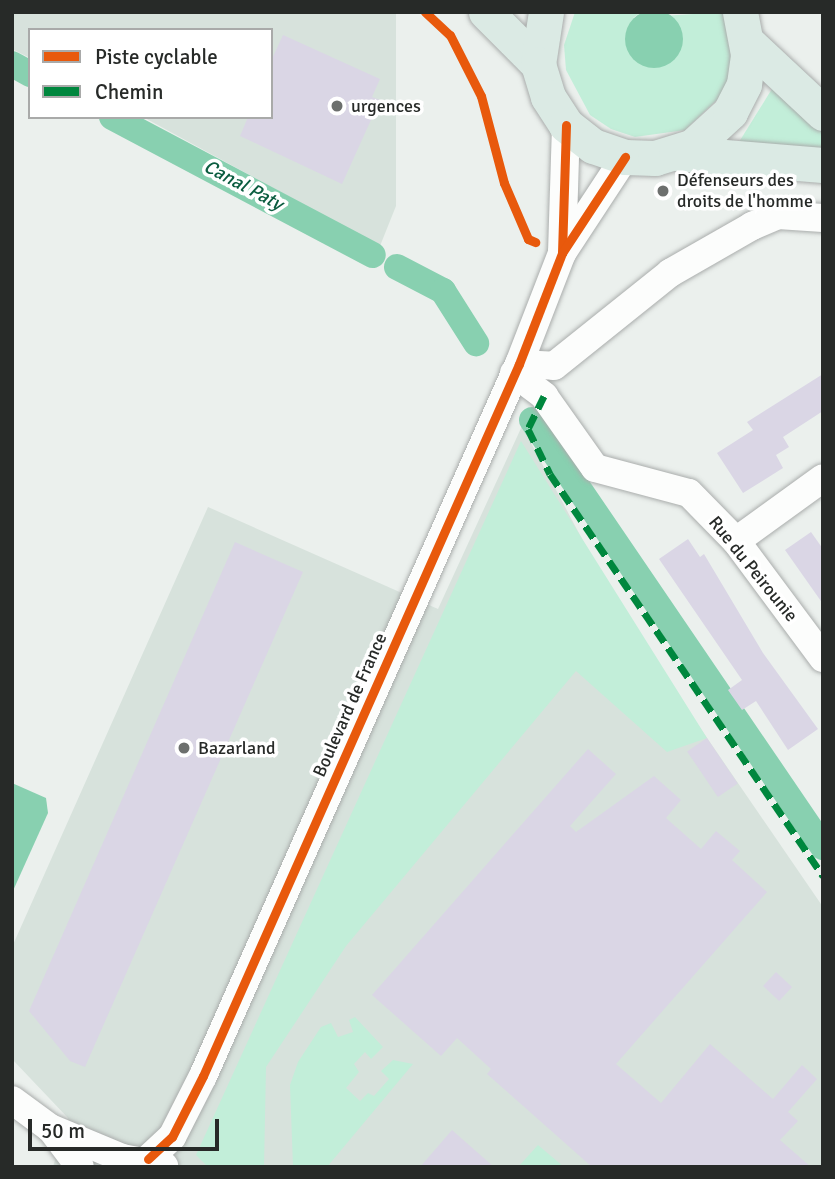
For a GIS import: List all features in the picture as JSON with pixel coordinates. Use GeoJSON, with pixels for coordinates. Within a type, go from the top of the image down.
{"type":"FeatureCollection","features":[{"type":"Feature","properties":{"kind":"main road"},"geometry":{"type":"LineString","coordinates":[[486,12],[538,64]]}},
{"type":"Feature","properties":{"kind":"main road"},"geometry":{"type":"LineString","coordinates":[[546,12],[538,64],[548,97],[566,125],[593,146],[625,157],[673,153],[823,165]]}},
{"type":"Feature","properties":{"kind":"main road"},"geometry":{"type":"LineString","coordinates":[[743,27],[823,113]]}},
{"type":"Feature","properties":{"kind":"main road"},"geometry":{"type":"LineString","coordinates":[[673,153],[710,134],[730,112],[744,84],[743,27]]}},
{"type":"Feature","properties":{"kind":"street","name":"Boulevard de France"},"geometry":{"type":"LineString","coordinates":[[562,253],[566,125]]}},
{"type":"Feature","properties":{"kind":"street","name":"Boulevard de France"},"geometry":{"type":"LineString","coordinates":[[136,1163],[172,1137],[517,369],[562,253],[625,157]]}},
{"type":"Feature","properties":{"kind":"street"},"geometry":{"type":"LineString","coordinates":[[517,369],[554,366],[670,273],[752,226],[778,215],[823,218]]}},
{"type":"Feature","properties":{"kind":"street","name":"Rue du Peirounie"},"geometry":{"type":"LineString","coordinates":[[517,369],[544,396],[595,468],[689,493],[736,541],[823,658]]}},
{"type":"Feature","properties":{"kind":"street"},"geometry":{"type":"LineString","coordinates":[[736,541],[823,478]]}},
{"type":"Feature","properties":{"kind":"street"},"geometry":{"type":"LineString","coordinates":[[12,1100],[50,1128],[136,1163]]}},
{"type":"Feature","properties":{"kind":"street"},"geometry":{"type":"LineString","coordinates":[[50,1128],[80,1167]]}},
{"type":"Feature","properties":{"kind":"street"},"geometry":{"type":"LineString","coordinates":[[172,1137],[176,1167]]}},
{"type":"Feature","properties":{"kind":"shaded area"},"geometry":{"type":"Polygon","coordinates":[[[654,10],[665,12],[678,23],[683,39],[681,50],[670,63],[654,68],[643,66],[630,55],[625,39],[627,28],[638,15],[654,10]]]}},
{"type":"Feature","properties":{"kind":"shaded area"},"geometry":{"type":"Polygon","coordinates":[[[12,12],[396,12],[396,206],[380,246],[147,119],[273,119],[273,28],[28,28],[28,57],[12,49],[12,12]]]}},
{"type":"Feature","properties":{"kind":"shaded area"},"geometry":{"type":"Polygon","coordinates":[[[575,12],[641,12],[633,18],[723,12],[733,68],[723,94],[685,130],[635,137],[611,129],[590,115],[566,70],[564,45],[575,12]]]}},
{"type":"Feature","properties":{"kind":"shaded area"},"geometry":{"type":"Polygon","coordinates":[[[775,84],[823,122],[823,152],[739,142],[775,84]]]}},
{"type":"Feature","properties":{"kind":"shaded area"},"geometry":{"type":"Polygon","coordinates":[[[522,426],[622,614],[823,907],[823,1167],[53,1167],[68,1118],[12,1059],[12,947],[208,507],[438,609],[522,426]]]}},
{"type":"Feature","properties":{"kind":"shaded area"},"geometry":{"type":"Polygon","coordinates":[[[521,441],[707,738],[667,752],[576,671],[346,946],[266,1067],[264,1167],[208,1167],[196,1155],[521,441]]]}},
{"type":"Feature","properties":{"kind":"shaded area"},"geometry":{"type":"Polygon","coordinates":[[[12,783],[46,798],[48,813],[12,893],[12,783]]]}},
{"type":"Feature","properties":{"kind":"shaded area"},"geometry":{"type":"Polygon","coordinates":[[[355,1017],[383,1047],[371,1059],[365,1052],[354,1064],[359,1072],[346,1088],[360,1101],[368,1093],[374,1096],[389,1079],[381,1071],[393,1060],[413,1064],[327,1167],[293,1167],[290,1085],[298,1062],[321,1027],[331,1023],[338,1037],[353,1032],[349,1020],[355,1017]]]}},
{"type":"Feature","properties":{"kind":"shaded area"},"geometry":{"type":"Polygon","coordinates":[[[538,1145],[564,1167],[518,1167],[538,1145]]]}},
{"type":"Feature","properties":{"kind":"building","name":"urgences"},"geometry":{"type":"Polygon","coordinates":[[[283,35],[380,79],[372,97],[380,100],[342,184],[240,136],[247,119],[273,119],[273,57],[283,35]]]}},
{"type":"Feature","properties":{"kind":"building"},"geometry":{"type":"Polygon","coordinates":[[[823,374],[823,411],[783,437],[789,447],[776,455],[783,468],[743,493],[717,453],[753,430],[747,422],[823,374]]]}},
{"type":"Feature","properties":{"kind":"building"},"geometry":{"type":"Polygon","coordinates":[[[811,532],[823,549],[823,604],[785,550],[811,532]]]}},
{"type":"Feature","properties":{"kind":"building"},"geometry":{"type":"Polygon","coordinates":[[[688,539],[700,557],[704,554],[763,653],[818,729],[788,750],[756,701],[742,710],[728,690],[742,680],[659,559],[688,539]]]}},
{"type":"Feature","properties":{"kind":"building"},"geometry":{"type":"Polygon","coordinates":[[[235,542],[303,572],[85,1067],[70,1061],[29,1011],[235,542]]]}},
{"type":"Feature","properties":{"kind":"building"},"geometry":{"type":"Polygon","coordinates":[[[707,738],[738,784],[718,797],[687,751],[707,738]]]}},
{"type":"Feature","properties":{"kind":"building"},"geometry":{"type":"Polygon","coordinates":[[[588,749],[616,774],[570,826],[576,832],[654,776],[681,800],[666,818],[701,849],[716,831],[740,851],[732,860],[767,892],[616,1064],[661,1103],[710,1044],[773,1099],[802,1065],[817,1079],[788,1112],[798,1121],[780,1140],[811,1167],[592,1167],[487,1074],[491,1069],[457,1038],[441,1056],[372,995],[588,749]]]}},
{"type":"Feature","properties":{"kind":"building"},"geometry":{"type":"Polygon","coordinates":[[[776,972],[792,987],[779,1001],[763,986],[776,972]]]}},
{"type":"Feature","properties":{"kind":"building"},"geometry":{"type":"Polygon","coordinates":[[[452,1130],[494,1167],[420,1167],[452,1130]]]}},
{"type":"Feature","properties":{"kind":"waterway","name":"Canal Paty"},"geometry":{"type":"LineString","coordinates":[[12,64],[28,73]]}},
{"type":"Feature","properties":{"kind":"waterway","name":"Canal Paty"},"geometry":{"type":"LineString","coordinates":[[116,119],[373,255]]}},
{"type":"Feature","properties":{"kind":"waterway","name":"Canal Paty"},"geometry":{"type":"LineString","coordinates":[[397,267],[443,291],[476,343]]}},
{"type":"Feature","properties":{"kind":"waterway"},"geometry":{"type":"LineString","coordinates":[[532,420],[823,847]]}},
{"type":"Feature","properties":{"kind":"marked path"},"geometry":{"type":"LineString","coordinates":[[544,396],[528,429],[550,474],[823,876]]}},
{"type":"Feature","properties":{"kind":"cycle path"},"geometry":{"type":"LineString","coordinates":[[425,12],[450,35],[481,96],[504,183],[528,239],[535,242]]}},
{"type":"Feature","properties":{"kind":"cycle path"},"geometry":{"type":"LineString","coordinates":[[562,253],[566,125]]}},
{"type":"Feature","properties":{"kind":"cycle path"},"geometry":{"type":"LineString","coordinates":[[148,1159],[172,1137],[203,1076],[519,364],[562,253],[625,157]]}},
{"type":"Feature","properties":{"kind":"place","name":"urgences"},"geometry":{"type":"Point","coordinates":[337,106]}},
{"type":"Feature","properties":{"kind":"place","name":"Défenseurs des droits de l'homme"},"geometry":{"type":"Point","coordinates":[663,191]}},
{"type":"Feature","properties":{"kind":"place","name":"Bazarland"},"geometry":{"type":"Point","coordinates":[184,748]}}]}
